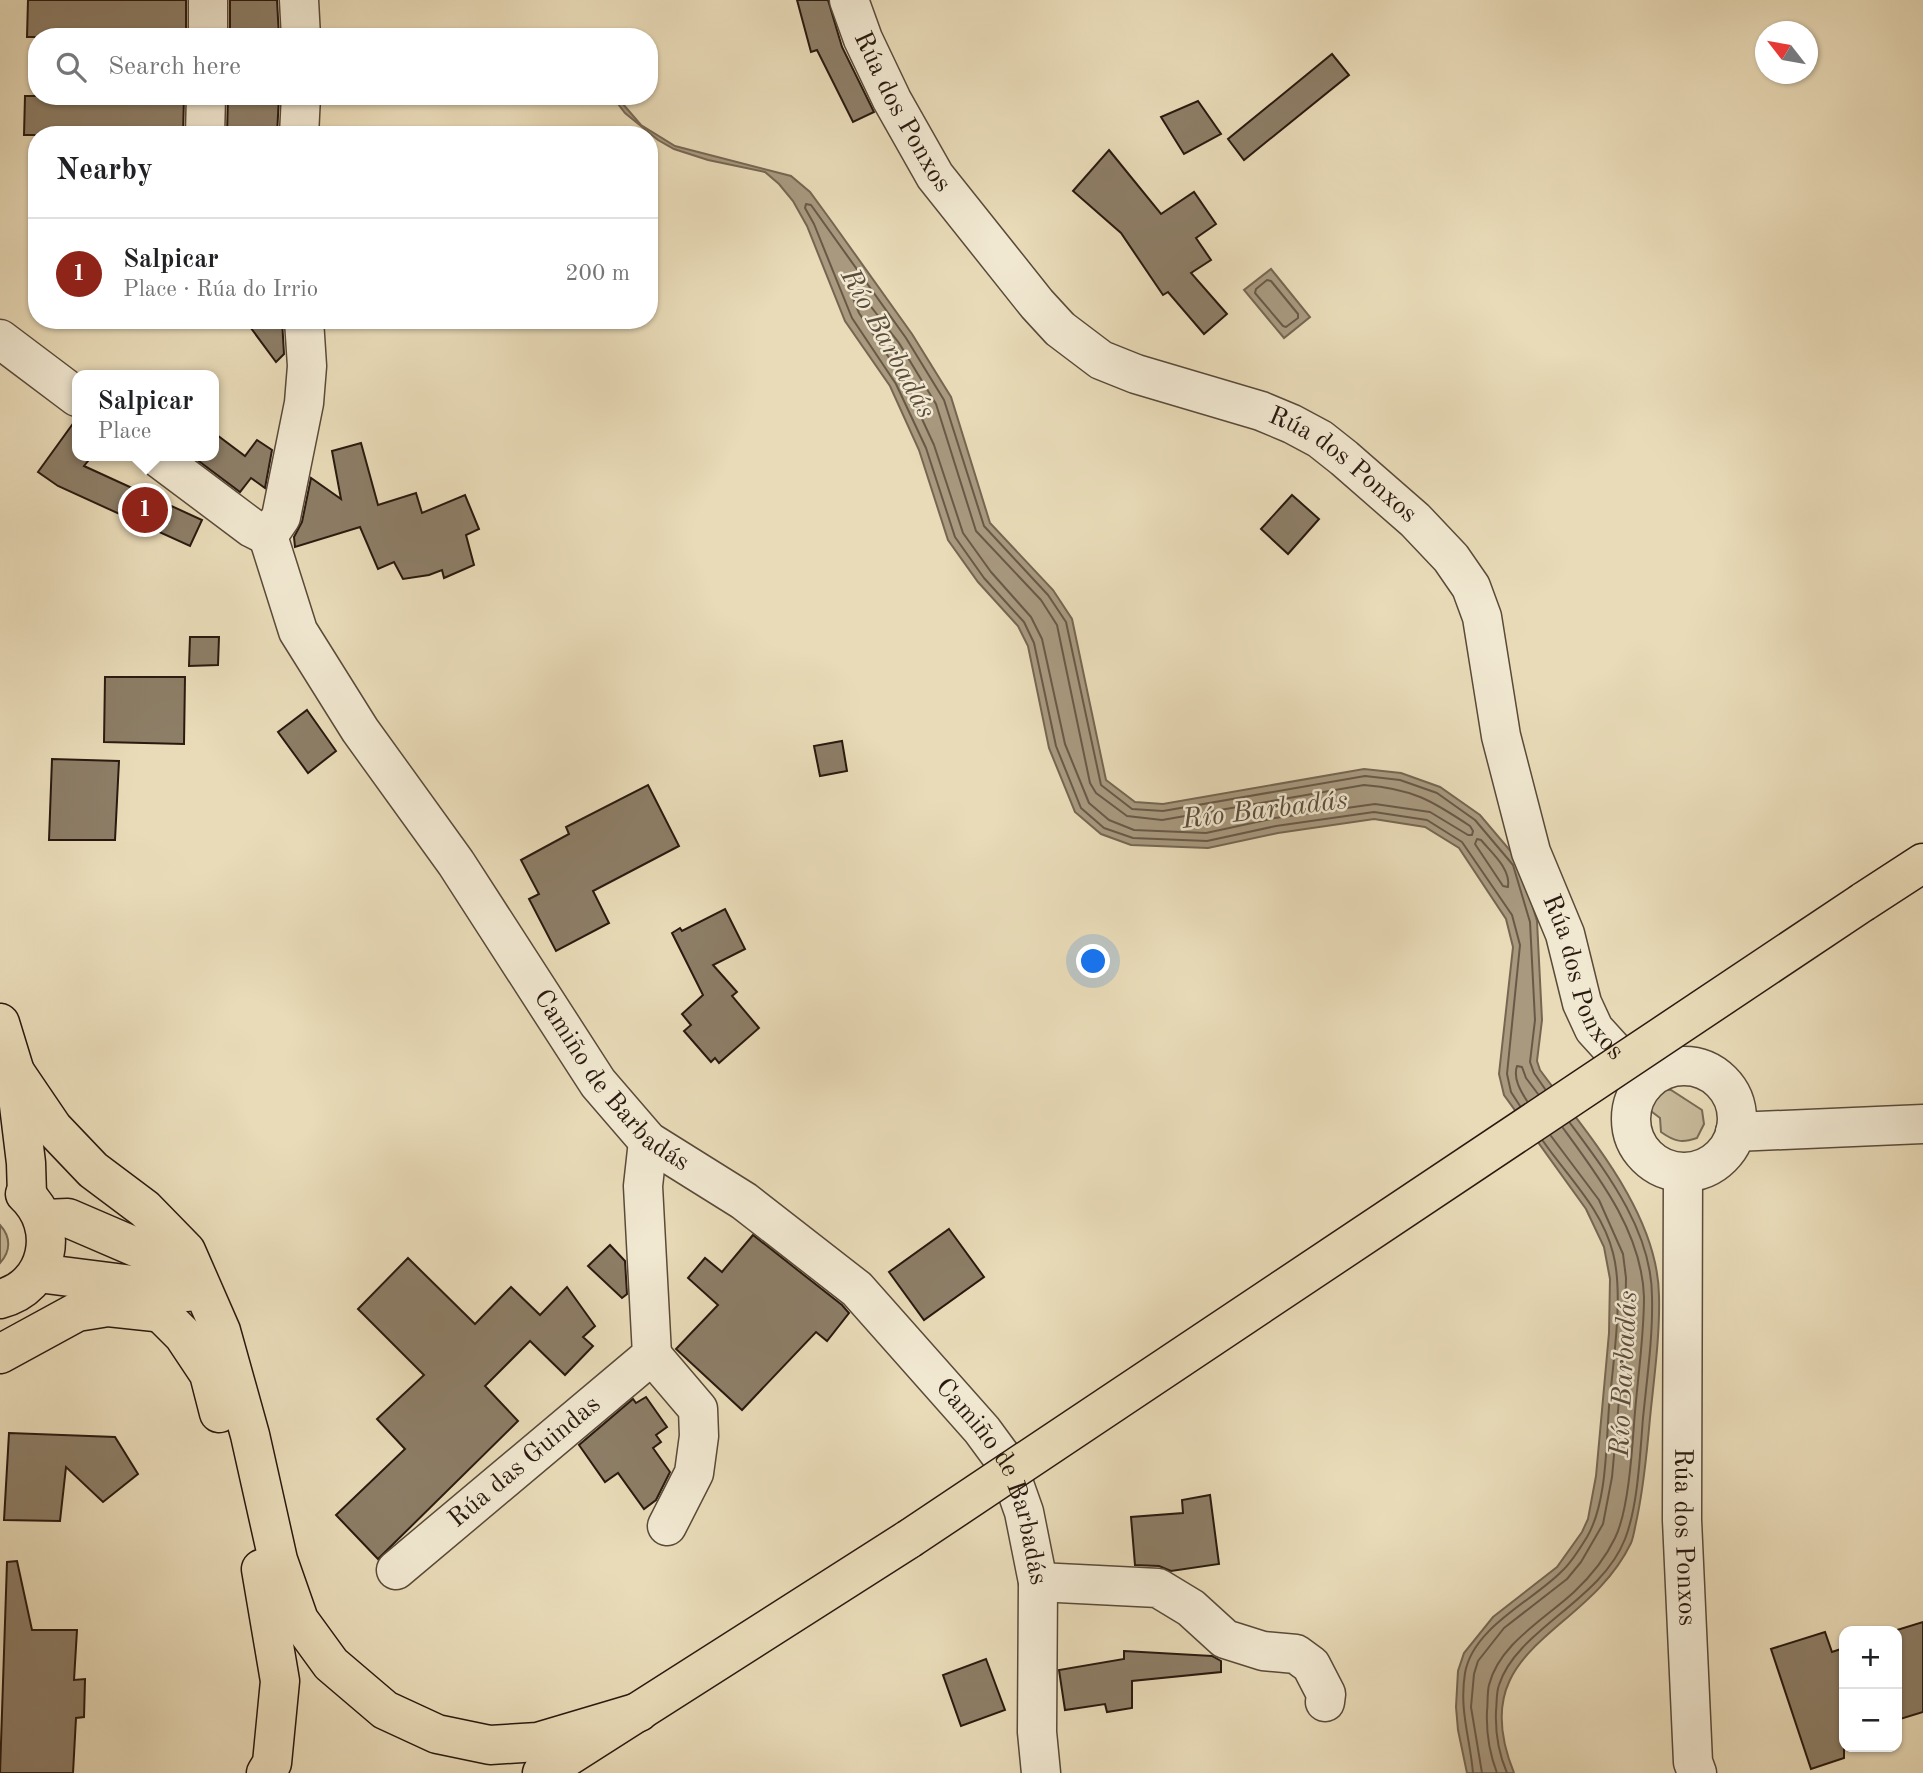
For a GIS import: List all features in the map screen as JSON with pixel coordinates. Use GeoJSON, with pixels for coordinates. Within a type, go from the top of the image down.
{"type":"FeatureCollection","features":[{"type":"Feature","properties":{"kind":"main road"},"geometry":{"type":"LineString","coordinates":[[542,1773],[909,1539],[1923,863]]}},
{"type":"Feature","properties":{"kind":"main road"},"geometry":{"type":"LineString","coordinates":[[0,1023],[15,1072],[26,1163],[24,1199],[48,1237],[46,1255],[12,1300]]}},
{"type":"Feature","properties":{"kind":"main road"},"geometry":{"type":"LineString","coordinates":[[15,1072],[53,1128],[93,1170],[145,1209],[186,1251],[220,1331],[250,1435],[278,1560],[299,1620],[331,1664],[385,1710],[437,1734],[490,1745],[538,1742],[639,1712]]}},
{"type":"Feature","properties":{"kind":"main road"},"geometry":{"type":"LineString","coordinates":[[24,1199],[154,1255],[220,1331]]}},
{"type":"Feature","properties":{"kind":"main road"},"geometry":{"type":"LineString","coordinates":[[12,1300],[133,1285],[183,1335],[209,1374],[264,1577],[280,1681],[272,1763],[266,1773]]}},
{"type":"Feature","properties":{"kind":"main road"},"geometry":{"type":"LineString","coordinates":[[0,1354],[77,1312],[108,1307],[163,1313]]}},
{"type":"Feature","properties":{"kind":"street"},"geometry":{"type":"LineString","coordinates":[[208,0],[208,28]]}},
{"type":"Feature","properties":{"kind":"street"},"geometry":{"type":"LineString","coordinates":[[299,0],[301,28]]}},
{"type":"Feature","properties":{"kind":"street","name":"Rúa dos Ponxos"},"geometry":{"type":"LineString","coordinates":[[849,0],[863,39],[892,100],[935,176],[1060,330],[1078,345],[1113,365],[1261,411],[1320,439],[1415,520],[1451,558],[1471,587],[1482,617],[1501,736],[1531,852],[1565,934],[1582,1003],[1594,1029],[1644,1084]]}},
{"type":"Feature","properties":{"kind":"street"},"geometry":{"type":"LineString","coordinates":[[205,126],[206,105]]}},
{"type":"Feature","properties":{"kind":"street"},"geometry":{"type":"LineString","coordinates":[[299,126],[301,105]]}},
{"type":"Feature","properties":{"kind":"street"},"geometry":{"type":"LineString","coordinates":[[163,461],[252,528],[268,536],[281,517],[304,403],[307,366],[305,329]]}},
{"type":"Feature","properties":{"kind":"street"},"geometry":{"type":"LineString","coordinates":[[0,340],[72,393]]}},
{"type":"Feature","properties":{"kind":"street","name":"Camiño de Barbadás"},"geometry":{"type":"LineString","coordinates":[[268,536],[298,631],[360,730],[456,863],[598,1083],[648,1141],[744,1201],[857,1289],[982,1430],[1007,1464],[1024,1512],[1038,1582],[1037,1732],[1041,1773]]}},
{"type":"Feature","properties":{"kind":"street"},"geometry":{"type":"LineString","coordinates":[[1674,1067],[1692,1067],[1709,1072],[1723,1083],[1733,1098],[1737,1115],[1735,1132],[1730,1146],[1710,1166],[1697,1171],[1667,1170],[1651,1161],[1639,1149],[1630,1116],[1634,1099],[1644,1084],[1657,1073],[1674,1067]]}},
{"type":"Feature","properties":{"kind":"street"},"geometry":{"type":"LineString","coordinates":[[1735,1132],[1923,1124]]}},
{"type":"Feature","properties":{"kind":"street"},"geometry":{"type":"LineString","coordinates":[[648,1141],[643,1186],[652,1355],[698,1409],[699,1436],[694,1473],[667,1526]]}},
{"type":"Feature","properties":{"kind":"street","name":"Rúa dos Ponxos"},"geometry":{"type":"LineString","coordinates":[[1683,1172],[1682,1520],[1693,1762],[1697,1773]]}},
{"type":"Feature","properties":{"kind":"street","name":"Rúa das Guindas"},"geometry":{"type":"LineString","coordinates":[[397,1570],[652,1355]]}},
{"type":"Feature","properties":{"kind":"street"},"geometry":{"type":"LineString","coordinates":[[1038,1582],[1157,1588],[1191,1608],[1225,1639],[1263,1651],[1296,1654],[1311,1665],[1326,1694],[1325,1702]]}},
{"type":"Feature","properties":{"kind":"shaded area"},"geometry":{"type":"Polygon","coordinates":[[[1653,1088],[1671,1090],[1702,1110],[1704,1124],[1697,1138],[1679,1141],[1661,1132],[1660,1118],[1643,1105],[1643,1098],[1653,1088]]]}},
{"type":"Feature","properties":{"kind":"shaded area"},"geometry":{"type":"Polygon","coordinates":[[[0,1225],[8,1244],[0,1263],[0,1225]]]}},
{"type":"Feature","properties":{"kind":"water"},"geometry":{"type":"Polygon","coordinates":[[[619,105],[624,105],[643,126],[641,126],[619,105]]]}},
{"type":"Feature","properties":{"kind":"water","name":"Río Barbadás"},"geometry":{"type":"Polygon","coordinates":[[[658,136],[675,146],[791,176],[810,192],[912,334],[951,397],[990,523],[1053,590],[1072,619],[1106,780],[1135,802],[1163,804],[1364,769],[1401,773],[1440,787],[1480,815],[1519,861],[1537,921],[1542,1020],[1537,1061],[1540,1070],[1598,1147],[1633,1204],[1647,1234],[1656,1265],[1659,1311],[1645,1468],[1632,1540],[1611,1575],[1536,1645],[1516,1669],[1504,1696],[1502,1730],[1514,1773],[1467,1773],[1458,1730],[1458,1671],[1464,1653],[1493,1617],[1557,1567],[1588,1519],[1596,1476],[1609,1333],[1610,1279],[1604,1247],[1586,1209],[1504,1095],[1499,1074],[1513,947],[1506,919],[1459,848],[1425,827],[1374,819],[1278,833],[1208,848],[1131,845],[1101,834],[1075,812],[1049,748],[1028,646],[1018,626],[978,582],[948,540],[919,450],[890,386],[845,321],[807,226],[793,201],[765,172],[708,160],[674,149],[658,140],[658,136]]]}},
{"type":"Feature","properties":{"kind":"water"},"geometry":{"type":"Polygon","coordinates":[[[1271,269],[1310,317],[1284,338],[1244,290],[1271,269]]]}},
{"type":"Feature","properties":{"kind":"building"},"geometry":{"type":"Polygon","coordinates":[[[28,0],[186,0],[186,28],[28,28],[27,37],[28,0]]]}},
{"type":"Feature","properties":{"kind":"building"},"geometry":{"type":"Polygon","coordinates":[[[230,0],[277,0],[279,28],[230,28],[230,0]]]}},
{"type":"Feature","properties":{"kind":"building"},"geometry":{"type":"Polygon","coordinates":[[[797,0],[828,0],[842,47],[874,112],[853,122],[817,50],[811,52],[797,0]]]}},
{"type":"Feature","properties":{"kind":"building"},"geometry":{"type":"Polygon","coordinates":[[[1332,54],[1349,75],[1244,160],[1228,139],[1332,54]]]}},
{"type":"Feature","properties":{"kind":"building"},"geometry":{"type":"Polygon","coordinates":[[[25,96],[28,96],[28,105],[184,105],[183,126],[28,126],[28,135],[24,135],[25,96]]]}},
{"type":"Feature","properties":{"kind":"building"},"geometry":{"type":"Polygon","coordinates":[[[1198,101],[1221,134],[1184,154],[1161,117],[1198,101]]]}},
{"type":"Feature","properties":{"kind":"building"},"geometry":{"type":"Polygon","coordinates":[[[228,105],[279,105],[277,126],[227,126],[228,105]]]}},
{"type":"Feature","properties":{"kind":"building"},"geometry":{"type":"Polygon","coordinates":[[[1109,150],[1161,214],[1194,192],[1216,224],[1196,238],[1211,260],[1191,273],[1227,314],[1204,334],[1168,292],[1163,295],[1121,233],[1073,191],[1109,150]]]}},
{"type":"Feature","properties":{"kind":"building"},"geometry":{"type":"Polygon","coordinates":[[[252,329],[283,329],[284,354],[276,362],[252,329]]]}},
{"type":"Feature","properties":{"kind":"building"},"geometry":{"type":"Polygon","coordinates":[[[72,425],[72,461],[88,461],[84,466],[202,520],[190,546],[58,486],[38,472],[72,425]]]}},
{"type":"Feature","properties":{"kind":"building"},"geometry":{"type":"Polygon","coordinates":[[[219,436],[245,456],[257,440],[272,450],[265,488],[251,478],[240,492],[199,461],[219,461],[219,436]]]}},
{"type":"Feature","properties":{"kind":"building"},"geometry":{"type":"Polygon","coordinates":[[[361,443],[378,505],[416,493],[422,513],[465,495],[479,529],[466,535],[474,565],[444,578],[442,570],[403,579],[394,562],[378,569],[360,527],[295,547],[294,537],[302,522],[311,478],[341,499],[332,451],[361,443]]]}},
{"type":"Feature","properties":{"kind":"building"},"geometry":{"type":"Polygon","coordinates":[[[1292,495],[1319,519],[1288,554],[1261,529],[1292,495]]]}},
{"type":"Feature","properties":{"kind":"building"},"geometry":{"type":"Polygon","coordinates":[[[190,637],[219,637],[218,665],[189,666],[190,637]]]}},
{"type":"Feature","properties":{"kind":"building"},"geometry":{"type":"Polygon","coordinates":[[[105,677],[185,677],[184,744],[104,742],[105,677]]]}},
{"type":"Feature","properties":{"kind":"building"},"geometry":{"type":"Polygon","coordinates":[[[307,710],[336,751],[308,773],[278,732],[307,710]]]}},
{"type":"Feature","properties":{"kind":"building"},"geometry":{"type":"Polygon","coordinates":[[[842,741],[847,771],[820,776],[814,746],[842,741]]]}},
{"type":"Feature","properties":{"kind":"building"},"geometry":{"type":"Polygon","coordinates":[[[52,759],[119,761],[115,840],[49,840],[52,759]]]}},
{"type":"Feature","properties":{"kind":"building"},"geometry":{"type":"Polygon","coordinates":[[[648,785],[679,846],[593,891],[609,923],[556,951],[529,899],[539,894],[521,860],[569,834],[566,827],[648,785]]]}},
{"type":"Feature","properties":{"kind":"building"},"geometry":{"type":"Polygon","coordinates":[[[725,909],[745,949],[713,965],[737,992],[732,996],[759,1028],[719,1063],[715,1058],[711,1062],[684,1031],[691,1025],[682,1014],[703,995],[672,933],[680,928],[682,931],[725,909]]]}},
{"type":"Feature","properties":{"kind":"building"},"geometry":{"type":"Polygon","coordinates":[[[949,1229],[984,1277],[924,1320],[889,1272],[949,1229]]]}},
{"type":"Feature","properties":{"kind":"building"},"geometry":{"type":"Polygon","coordinates":[[[753,1235],[849,1313],[827,1341],[816,1332],[742,1410],[676,1349],[718,1305],[688,1278],[705,1258],[722,1272],[753,1235]]]}},
{"type":"Feature","properties":{"kind":"building"},"geometry":{"type":"Polygon","coordinates":[[[610,1245],[625,1261],[627,1294],[622,1298],[588,1266],[610,1245]]]}},
{"type":"Feature","properties":{"kind":"building"},"geometry":{"type":"Polygon","coordinates":[[[408,1258],[475,1324],[511,1287],[540,1315],[567,1287],[595,1326],[583,1337],[593,1346],[565,1375],[530,1341],[485,1386],[518,1421],[378,1559],[336,1515],[405,1449],[377,1419],[424,1375],[358,1309],[408,1258]]]}},
{"type":"Feature","properties":{"kind":"building"},"geometry":{"type":"Polygon","coordinates":[[[646,1397],[667,1427],[656,1435],[661,1442],[653,1448],[670,1472],[656,1500],[644,1509],[618,1473],[605,1482],[579,1445],[633,1399],[636,1403],[646,1397]]]}},
{"type":"Feature","properties":{"kind":"building"},"geometry":{"type":"Polygon","coordinates":[[[9,1433],[115,1437],[138,1474],[103,1502],[66,1467],[60,1521],[4,1520],[9,1433]]]}},
{"type":"Feature","properties":{"kind":"building"},"geometry":{"type":"Polygon","coordinates":[[[1210,1495],[1219,1564],[1171,1571],[1159,1566],[1135,1565],[1131,1517],[1183,1513],[1182,1500],[1210,1495]]]}},
{"type":"Feature","properties":{"kind":"building"},"geometry":{"type":"Polygon","coordinates":[[[17,1561],[32,1630],[77,1630],[74,1680],[85,1679],[84,1717],[76,1718],[73,1773],[0,1773],[7,1562],[17,1561]]]}},
{"type":"Feature","properties":{"kind":"building"},"geometry":{"type":"Polygon","coordinates":[[[1923,1622],[1923,1712],[1902,1718],[1902,1689],[1902,1628],[1923,1622]]]}},
{"type":"Feature","properties":{"kind":"building"},"geometry":{"type":"Polygon","coordinates":[[[1825,1632],[1832,1652],[1839,1650],[1839,1752],[1844,1752],[1844,1758],[1811,1769],[1771,1649],[1825,1632]]]}},
{"type":"Feature","properties":{"kind":"building"},"geometry":{"type":"Polygon","coordinates":[[[1124,1651],[1212,1656],[1221,1661],[1221,1672],[1132,1681],[1132,1708],[1107,1712],[1105,1704],[1065,1710],[1059,1670],[1124,1659],[1124,1651]]]}},
{"type":"Feature","properties":{"kind":"building"},"geometry":{"type":"Polygon","coordinates":[[[986,1659],[1005,1710],[961,1726],[943,1675],[986,1659]]]}},
{"type":"Feature","properties":{"kind":"place","name":"Salpicar"},"geometry":{"type":"Point","coordinates":[145,510]}}]}
